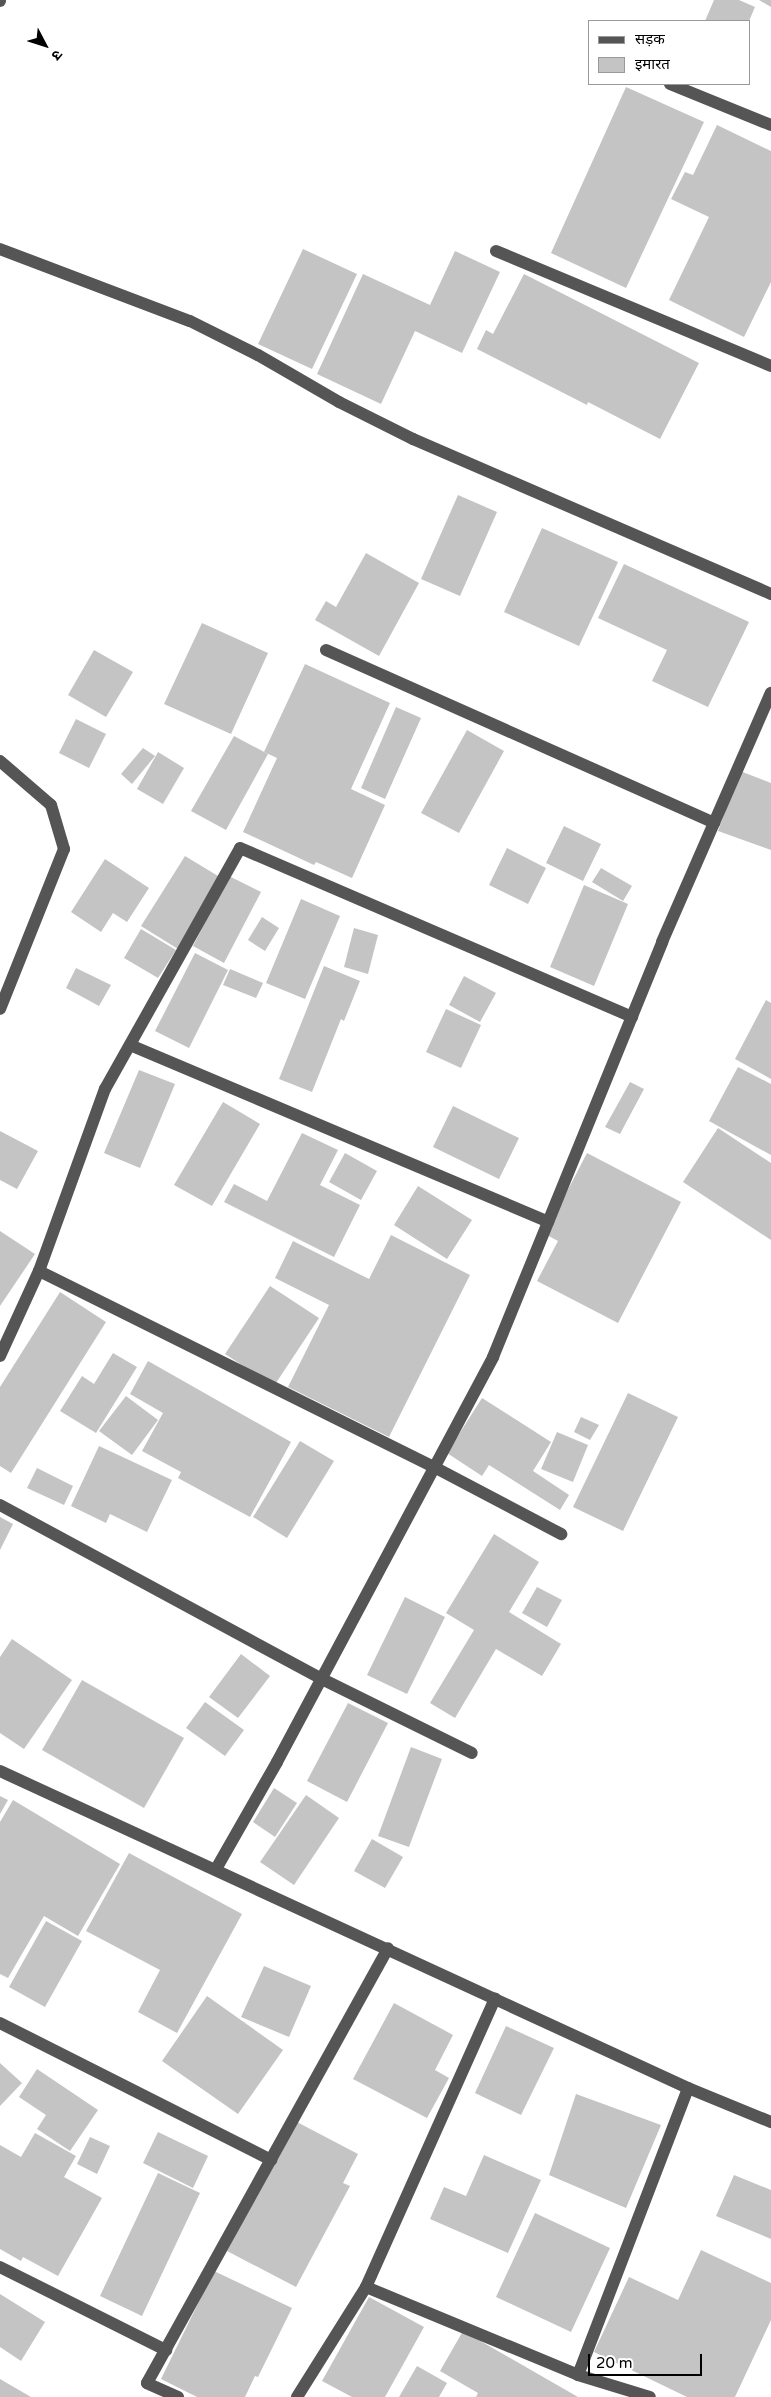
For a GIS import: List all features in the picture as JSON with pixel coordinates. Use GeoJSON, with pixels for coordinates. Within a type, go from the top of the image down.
{"type":"FeatureCollection","features":[{"type":"Feature","properties":{"kind":"street"},"geometry":{"type":"LineString","coordinates":[[672,85],[771,125]]}},
{"type":"Feature","properties":{"kind":"street"},"geometry":{"type":"LineString","coordinates":[[0,249],[190,321],[258,355],[339,402],[413,438],[771,594]]}},
{"type":"Feature","properties":{"kind":"street"},"geometry":{"type":"LineString","coordinates":[[496,251],[771,366]]}},
{"type":"Feature","properties":{"kind":"street"},"geometry":{"type":"LineString","coordinates":[[326,650],[714,823]]}},
{"type":"Feature","properties":{"kind":"street"},"geometry":{"type":"LineString","coordinates":[[216,1869],[322,1679],[493,1357],[632,1017],[771,692]]}},
{"type":"Feature","properties":{"kind":"street"},"geometry":{"type":"LineString","coordinates":[[0,761],[51,806],[64,849],[0,1009]]}},
{"type":"Feature","properties":{"kind":"street"},"geometry":{"type":"LineString","coordinates":[[0,1356],[39,1271],[105,1089],[240,848],[632,1017]]}},
{"type":"Feature","properties":{"kind":"street"},"geometry":{"type":"LineString","coordinates":[[130,1044],[548,1222]]}},
{"type":"Feature","properties":{"kind":"street"},"geometry":{"type":"LineString","coordinates":[[39,1271],[434,1467],[561,1534]]}},
{"type":"Feature","properties":{"kind":"street"},"geometry":{"type":"LineString","coordinates":[[0,1505],[322,1679],[472,1753]]}},
{"type":"Feature","properties":{"kind":"street"},"geometry":{"type":"LineString","coordinates":[[0,1771],[388,1948],[688,2088],[771,2122]]}},
{"type":"Feature","properties":{"kind":"street"},"geometry":{"type":"LineString","coordinates":[[178,2397],[147,2384],[388,1948]]}},
{"type":"Feature","properties":{"kind":"street"},"geometry":{"type":"LineString","coordinates":[[297,2397],[366,2287],[495,1998]]}},
{"type":"Feature","properties":{"kind":"street"},"geometry":{"type":"LineString","coordinates":[[0,2023],[271,2160]]}},
{"type":"Feature","properties":{"kind":"street"},"geometry":{"type":"LineString","coordinates":[[578,2375],[688,2088]]}},
{"type":"Feature","properties":{"kind":"street"},"geometry":{"type":"LineString","coordinates":[[0,2267],[166,2350]]}},
{"type":"Feature","properties":{"kind":"street"},"geometry":{"type":"LineString","coordinates":[[366,2287],[578,2375],[650,2397]]}},
{"type":"Feature","properties":{"kind":"building"},"geometry":{"type":"Polygon","coordinates":[[[714,0],[739,0],[755,7],[749,20],[705,20],[714,0]]]}},
{"type":"Feature","properties":{"kind":"building"},"geometry":{"type":"Polygon","coordinates":[[[759,0],[771,0],[771,7],[759,0]]]}},
{"type":"Feature","properties":{"kind":"building"},"geometry":{"type":"Polygon","coordinates":[[[626,87],[704,122],[626,288],[551,253],[626,87]]]}},
{"type":"Feature","properties":{"kind":"building"},"geometry":{"type":"Polygon","coordinates":[[[717,125],[771,151],[771,282],[744,337],[669,300],[709,217],[671,199],[685,172],[693,175],[717,125]]]}},
{"type":"Feature","properties":{"kind":"building"},"geometry":{"type":"Polygon","coordinates":[[[303,249],[357,274],[312,369],[258,344],[303,249]]]}},
{"type":"Feature","properties":{"kind":"building"},"geometry":{"type":"Polygon","coordinates":[[[455,251],[500,272],[462,353],[415,331],[381,404],[317,374],[363,274],[430,305],[455,251]]]}},
{"type":"Feature","properties":{"kind":"building"},"geometry":{"type":"Polygon","coordinates":[[[524,274],[699,363],[660,439],[588,402],[587,405],[477,349],[486,330],[493,334],[524,274]]]}},
{"type":"Feature","properties":{"kind":"building"},"geometry":{"type":"Polygon","coordinates":[[[458,495],[497,512],[460,596],[421,579],[458,495]]]}},
{"type":"Feature","properties":{"kind":"building"},"geometry":{"type":"Polygon","coordinates":[[[542,528],[618,562],[579,646],[504,612],[542,528]]]}},
{"type":"Feature","properties":{"kind":"building"},"geometry":{"type":"Polygon","coordinates":[[[366,553],[419,583],[379,656],[315,620],[326,601],[336,607],[366,553]]]}},
{"type":"Feature","properties":{"kind":"building"},"geometry":{"type":"Polygon","coordinates":[[[624,564],[749,622],[708,707],[652,681],[667,650],[598,618],[624,564]]]}},
{"type":"Feature","properties":{"kind":"building"},"geometry":{"type":"Polygon","coordinates":[[[202,623],[268,653],[231,734],[164,704],[202,623]]]}},
{"type":"Feature","properties":{"kind":"building"},"geometry":{"type":"Polygon","coordinates":[[[94,650],[133,672],[106,717],[68,695],[94,650]]]}},
{"type":"Feature","properties":{"kind":"building"},"geometry":{"type":"Polygon","coordinates":[[[305,664],[390,703],[351,789],[385,805],[352,878],[316,862],[314,865],[243,832],[277,758],[264,752],[305,664]]]}},
{"type":"Feature","properties":{"kind":"building"},"geometry":{"type":"Polygon","coordinates":[[[396,707],[421,718],[385,799],[361,788],[396,707]]]}},
{"type":"Feature","properties":{"kind":"building"},"geometry":{"type":"Polygon","coordinates":[[[76,719],[106,734],[89,768],[59,753],[76,719]]]}},
{"type":"Feature","properties":{"kind":"building"},"geometry":{"type":"Polygon","coordinates":[[[467,730],[504,751],[459,833],[421,813],[467,730]]]}},
{"type":"Feature","properties":{"kind":"building"},"geometry":{"type":"Polygon","coordinates":[[[234,736],[268,754],[226,830],[191,811],[234,736]]]}},
{"type":"Feature","properties":{"kind":"building"},"geometry":{"type":"Polygon","coordinates":[[[143,748],[155,756],[132,784],[121,774],[143,748]]]}},
{"type":"Feature","properties":{"kind":"building"},"geometry":{"type":"Polygon","coordinates":[[[158,752],[184,768],[163,804],[137,789],[158,752]]]}},
{"type":"Feature","properties":{"kind":"building"},"geometry":{"type":"Polygon","coordinates":[[[740,771],[771,783],[771,850],[718,831],[740,771]]]}},
{"type":"Feature","properties":{"kind":"building"},"geometry":{"type":"Polygon","coordinates":[[[564,826],[601,844],[583,881],[546,863],[564,826]]]}},
{"type":"Feature","properties":{"kind":"building"},"geometry":{"type":"Polygon","coordinates":[[[507,848],[546,868],[528,904],[489,885],[507,848]]]}},
{"type":"Feature","properties":{"kind":"building"},"geometry":{"type":"Polygon","coordinates":[[[185,856],[223,879],[178,949],[141,926],[185,856]]]}},
{"type":"Feature","properties":{"kind":"building"},"geometry":{"type":"Polygon","coordinates":[[[105,859],[149,888],[127,922],[113,913],[101,932],[71,912],[105,859]]]}},
{"type":"Feature","properties":{"kind":"building"},"geometry":{"type":"Polygon","coordinates":[[[601,868],[632,886],[623,901],[592,882],[601,868]]]}},
{"type":"Feature","properties":{"kind":"building"},"geometry":{"type":"Polygon","coordinates":[[[229,876],[261,892],[224,963],[193,946],[229,876]]]}},
{"type":"Feature","properties":{"kind":"building"},"geometry":{"type":"Polygon","coordinates":[[[584,885],[628,904],[594,986],[550,967],[584,885]]]}},
{"type":"Feature","properties":{"kind":"building"},"geometry":{"type":"Polygon","coordinates":[[[301,899],[340,916],[305,999],[266,983],[301,899]]]}},
{"type":"Feature","properties":{"kind":"building"},"geometry":{"type":"Polygon","coordinates":[[[262,917],[279,928],[265,951],[248,940],[262,917]]]}},
{"type":"Feature","properties":{"kind":"building"},"geometry":{"type":"Polygon","coordinates":[[[354,928],[378,935],[368,974],[344,967],[354,928]]]}},
{"type":"Feature","properties":{"kind":"building"},"geometry":{"type":"Polygon","coordinates":[[[141,929],[176,950],[158,978],[124,958],[141,929]]]}},
{"type":"Feature","properties":{"kind":"building"},"geometry":{"type":"Polygon","coordinates":[[[195,953],[228,970],[189,1048],[155,1031],[195,953]]]}},
{"type":"Feature","properties":{"kind":"building"},"geometry":{"type":"Polygon","coordinates":[[[324,966],[360,981],[344,1021],[341,1019],[312,1092],[279,1079],[324,966]]]}},
{"type":"Feature","properties":{"kind":"building"},"geometry":{"type":"Polygon","coordinates":[[[76,968],[111,985],[99,1006],[66,988],[76,968]]]}},
{"type":"Feature","properties":{"kind":"building"},"geometry":{"type":"Polygon","coordinates":[[[230,969],[263,983],[256,998],[223,985],[230,969]]]}},
{"type":"Feature","properties":{"kind":"building"},"geometry":{"type":"Polygon","coordinates":[[[464,976],[496,993],[480,1022],[449,1005],[464,976]]]}},
{"type":"Feature","properties":{"kind":"building"},"geometry":{"type":"Polygon","coordinates":[[[766,1000],[771,1003],[771,1079],[735,1059],[766,1000]]]}},
{"type":"Feature","properties":{"kind":"building"},"geometry":{"type":"Polygon","coordinates":[[[446,1009],[481,1025],[461,1068],[426,1052],[446,1009]]]}},
{"type":"Feature","properties":{"kind":"building"},"geometry":{"type":"Polygon","coordinates":[[[738,1067],[771,1084],[771,1155],[709,1121],[738,1067]]]}},
{"type":"Feature","properties":{"kind":"building"},"geometry":{"type":"Polygon","coordinates":[[[139,1070],[175,1084],[140,1168],[104,1153],[139,1070]]]}},
{"type":"Feature","properties":{"kind":"building"},"geometry":{"type":"Polygon","coordinates":[[[630,1082],[644,1089],[620,1134],[605,1127],[630,1082]]]}},
{"type":"Feature","properties":{"kind":"building"},"geometry":{"type":"Polygon","coordinates":[[[223,1102],[260,1124],[212,1206],[174,1185],[223,1102]]]}},
{"type":"Feature","properties":{"kind":"building"},"geometry":{"type":"Polygon","coordinates":[[[453,1106],[519,1138],[499,1179],[433,1147],[453,1106]]]}},
{"type":"Feature","properties":{"kind":"building"},"geometry":{"type":"Polygon","coordinates":[[[718,1128],[771,1163],[771,1240],[683,1182],[718,1128]]]}},
{"type":"Feature","properties":{"kind":"building"},"geometry":{"type":"Polygon","coordinates":[[[0,1131],[38,1151],[17,1189],[0,1180],[0,1131]]]}},
{"type":"Feature","properties":{"kind":"building"},"geometry":{"type":"Polygon","coordinates":[[[302,1133],[338,1150],[320,1185],[360,1205],[334,1257],[224,1202],[234,1184],[267,1201],[302,1133]]]}},
{"type":"Feature","properties":{"kind":"building"},"geometry":{"type":"Polygon","coordinates":[[[345,1153],[377,1171],[361,1200],[329,1182],[345,1153]]]}},
{"type":"Feature","properties":{"kind":"building"},"geometry":{"type":"Polygon","coordinates":[[[587,1153],[681,1202],[618,1323],[537,1281],[558,1241],[545,1234],[587,1153]]]}},
{"type":"Feature","properties":{"kind":"building"},"geometry":{"type":"Polygon","coordinates":[[[418,1186],[472,1220],[447,1259],[394,1225],[418,1186]]]}},
{"type":"Feature","properties":{"kind":"building"},"geometry":{"type":"Polygon","coordinates":[[[0,1231],[35,1254],[0,1306],[0,1231]]]}},
{"type":"Feature","properties":{"kind":"building"},"geometry":{"type":"Polygon","coordinates":[[[391,1235],[470,1275],[389,1437],[288,1387],[329,1305],[275,1278],[293,1241],[369,1279],[391,1235]]]}},
{"type":"Feature","properties":{"kind":"building"},"geometry":{"type":"Polygon","coordinates":[[[270,1286],[319,1318],[274,1386],[225,1354],[270,1286]]]}},
{"type":"Feature","properties":{"kind":"building"},"geometry":{"type":"Polygon","coordinates":[[[60,1292],[106,1322],[11,1473],[0,1466],[0,1387],[60,1292]]]}},
{"type":"Feature","properties":{"kind":"building"},"geometry":{"type":"Polygon","coordinates":[[[113,1353],[137,1367],[96,1433],[60,1411],[82,1376],[94,1384],[113,1353]]]}},
{"type":"Feature","properties":{"kind":"building"},"geometry":{"type":"Polygon","coordinates":[[[148,1361],[291,1442],[250,1517],[178,1478],[181,1472],[142,1451],[163,1413],[130,1394],[148,1361]]]}},
{"type":"Feature","properties":{"kind":"building"},"geometry":{"type":"Polygon","coordinates":[[[628,1393],[678,1417],[623,1531],[573,1507],[628,1393]]]}},
{"type":"Feature","properties":{"kind":"building"},"geometry":{"type":"Polygon","coordinates":[[[126,1396],[158,1420],[132,1455],[99,1431],[126,1396]]]}},
{"type":"Feature","properties":{"kind":"building"},"geometry":{"type":"Polygon","coordinates":[[[482,1398],[551,1442],[533,1471],[569,1495],[560,1510],[489,1465],[482,1476],[447,1453],[482,1398]]]}},
{"type":"Feature","properties":{"kind":"building"},"geometry":{"type":"Polygon","coordinates":[[[581,1417],[599,1425],[590,1440],[574,1432],[581,1417]]]}},
{"type":"Feature","properties":{"kind":"building"},"geometry":{"type":"Polygon","coordinates":[[[557,1432],[588,1445],[573,1482],[541,1469],[557,1432]]]}},
{"type":"Feature","properties":{"kind":"building"},"geometry":{"type":"Polygon","coordinates":[[[300,1441],[334,1461],[287,1538],[253,1517],[300,1441]]]}},
{"type":"Feature","properties":{"kind":"building"},"geometry":{"type":"Polygon","coordinates":[[[99,1446],[172,1480],[147,1532],[110,1514],[106,1523],[71,1506],[99,1446]]]}},
{"type":"Feature","properties":{"kind":"building"},"geometry":{"type":"Polygon","coordinates":[[[37,1468],[73,1486],[64,1505],[27,1488],[37,1468]]]}},
{"type":"Feature","properties":{"kind":"building"},"geometry":{"type":"Polygon","coordinates":[[[0,1517],[13,1524],[0,1550],[0,1517]]]}},
{"type":"Feature","properties":{"kind":"building"},"geometry":{"type":"Polygon","coordinates":[[[494,1534],[539,1562],[509,1612],[561,1644],[542,1676],[496,1649],[455,1718],[430,1703],[474,1630],[446,1613],[494,1534]]]}},
{"type":"Feature","properties":{"kind":"building"},"geometry":{"type":"Polygon","coordinates":[[[537,1587],[562,1600],[547,1627],[522,1613],[537,1587]]]}},
{"type":"Feature","properties":{"kind":"building"},"geometry":{"type":"Polygon","coordinates":[[[405,1597],[445,1617],[407,1694],[367,1675],[405,1597]]]}},
{"type":"Feature","properties":{"kind":"building"},"geometry":{"type":"Polygon","coordinates":[[[12,1639],[72,1680],[24,1749],[0,1733],[0,1657],[12,1639]]]}},
{"type":"Feature","properties":{"kind":"building"},"geometry":{"type":"Polygon","coordinates":[[[241,1654],[270,1676],[238,1718],[209,1697],[241,1654]]]}},
{"type":"Feature","properties":{"kind":"building"},"geometry":{"type":"Polygon","coordinates":[[[82,1680],[184,1738],[144,1808],[42,1750],[82,1680]]]}},
{"type":"Feature","properties":{"kind":"building"},"geometry":{"type":"Polygon","coordinates":[[[205,1702],[244,1730],[225,1756],[186,1728],[205,1702]]]}},
{"type":"Feature","properties":{"kind":"building"},"geometry":{"type":"Polygon","coordinates":[[[348,1703],[388,1723],[347,1802],[307,1781],[348,1703]]]}},
{"type":"Feature","properties":{"kind":"building"},"geometry":{"type":"Polygon","coordinates":[[[411,1747],[442,1759],[409,1847],[378,1836],[411,1747]]]}},
{"type":"Feature","properties":{"kind":"building"},"geometry":{"type":"Polygon","coordinates":[[[274,1788],[297,1803],[275,1837],[253,1822],[274,1788]]]}},
{"type":"Feature","properties":{"kind":"building"},"geometry":{"type":"Polygon","coordinates":[[[306,1795],[339,1818],[294,1885],[260,1862],[306,1795]]]}},
{"type":"Feature","properties":{"kind":"building"},"geometry":{"type":"Polygon","coordinates":[[[0,1796],[8,1800],[0,1814],[0,1796]]]}},
{"type":"Feature","properties":{"kind":"building"},"geometry":{"type":"Polygon","coordinates":[[[13,1800],[120,1864],[78,1936],[44,1916],[8,1978],[0,1974],[0,1822],[13,1800]]]}},
{"type":"Feature","properties":{"kind":"building"},"geometry":{"type":"Polygon","coordinates":[[[372,1839],[403,1857],[385,1888],[354,1871],[372,1839]]]}},
{"type":"Feature","properties":{"kind":"building"},"geometry":{"type":"Polygon","coordinates":[[[129,1853],[242,1914],[177,2033],[138,2012],[160,1970],[86,1931],[129,1853]]]}},
{"type":"Feature","properties":{"kind":"building"},"geometry":{"type":"Polygon","coordinates":[[[46,1921],[82,1941],[45,2007],[9,1987],[46,1921]]]}},
{"type":"Feature","properties":{"kind":"building"},"geometry":{"type":"Polygon","coordinates":[[[264,1966],[311,1986],[289,2037],[241,2017],[264,1966]]]}},
{"type":"Feature","properties":{"kind":"building"},"geometry":{"type":"Polygon","coordinates":[[[207,1996],[283,2050],[238,2114],[162,2061],[207,1996]]]}},
{"type":"Feature","properties":{"kind":"building"},"geometry":{"type":"Polygon","coordinates":[[[394,2003],[453,2035],[435,2070],[449,2078],[427,2118],[353,2079],[394,2003]]]}},
{"type":"Feature","properties":{"kind":"building"},"geometry":{"type":"Polygon","coordinates":[[[506,2026],[554,2048],[521,2115],[475,2093],[506,2026]]]}},
{"type":"Feature","properties":{"kind":"building"},"geometry":{"type":"Polygon","coordinates":[[[0,2063],[22,2083],[0,2106],[0,2063]]]}},
{"type":"Feature","properties":{"kind":"building"},"geometry":{"type":"Polygon","coordinates":[[[37,2069],[98,2110],[70,2151],[37,2129],[46,2115],[19,2097],[37,2069]]]}},
{"type":"Feature","properties":{"kind":"building"},"geometry":{"type":"Polygon","coordinates":[[[576,2094],[661,2125],[626,2208],[549,2175],[576,2094]]]}},
{"type":"Feature","properties":{"kind":"building"},"geometry":{"type":"Polygon","coordinates":[[[295,2121],[358,2154],[343,2183],[350,2186],[296,2287],[227,2251],[295,2121]]]}},
{"type":"Feature","properties":{"kind":"building"},"geometry":{"type":"Polygon","coordinates":[[[158,2132],[208,2156],[193,2188],[143,2163],[158,2132]]]}},
{"type":"Feature","properties":{"kind":"building"},"geometry":{"type":"Polygon","coordinates":[[[35,2133],[76,2156],[64,2177],[102,2198],[58,2276],[23,2257],[21,2261],[0,2249],[0,2145],[21,2157],[35,2133]]]}},
{"type":"Feature","properties":{"kind":"building"},"geometry":{"type":"Polygon","coordinates":[[[90,2137],[110,2146],[97,2174],[77,2164],[90,2137]]]}},
{"type":"Feature","properties":{"kind":"building"},"geometry":{"type":"Polygon","coordinates":[[[484,2155],[541,2180],[508,2253],[430,2219],[444,2187],[466,2196],[484,2155]]]}},
{"type":"Feature","properties":{"kind":"building"},"geometry":{"type":"Polygon","coordinates":[[[158,2173],[200,2193],[142,2316],[100,2296],[158,2173]]]}},
{"type":"Feature","properties":{"kind":"building"},"geometry":{"type":"Polygon","coordinates":[[[734,2175],[771,2190],[771,2239],[716,2216],[734,2175]]]}},
{"type":"Feature","properties":{"kind":"building"},"geometry":{"type":"Polygon","coordinates":[[[535,2213],[610,2248],[571,2332],[496,2297],[535,2213]]]}},
{"type":"Feature","properties":{"kind":"building"},"geometry":{"type":"Polygon","coordinates":[[[701,2250],[771,2283],[771,2320],[735,2397],[687,2397],[594,2352],[629,2277],[678,2300],[701,2250]]]}},
{"type":"Feature","properties":{"kind":"building"},"geometry":{"type":"Polygon","coordinates":[[[214,2271],[292,2308],[258,2377],[255,2376],[245,2397],[197,2397],[161,2379],[214,2271]]]}},
{"type":"Feature","properties":{"kind":"building"},"geometry":{"type":"Polygon","coordinates":[[[0,2294],[45,2322],[21,2361],[0,2347],[0,2294]]]}},
{"type":"Feature","properties":{"kind":"building"},"geometry":{"type":"Polygon","coordinates":[[[369,2297],[424,2327],[385,2397],[352,2397],[322,2381],[369,2297]]]}},
{"type":"Feature","properties":{"kind":"building"},"geometry":{"type":"Polygon","coordinates":[[[463,2331],[578,2397],[476,2397],[478,2393],[440,2371],[463,2331]]]}},
{"type":"Feature","properties":{"kind":"building"},"geometry":{"type":"Polygon","coordinates":[[[417,2366],[447,2383],[439,2397],[399,2397],[417,2366]]]}},
{"type":"Feature","properties":{"kind":"building"},"geometry":{"type":"Polygon","coordinates":[[[0,2379],[31,2397],[0,2397],[0,2379]]]}}]}
